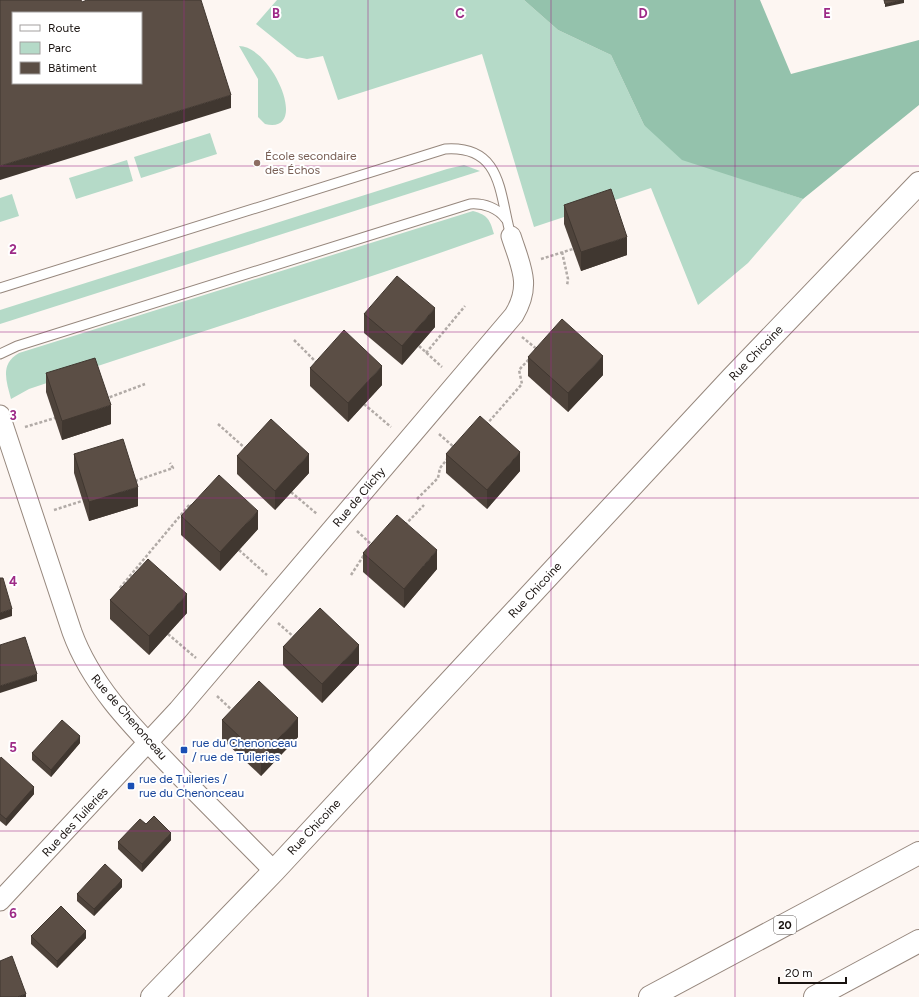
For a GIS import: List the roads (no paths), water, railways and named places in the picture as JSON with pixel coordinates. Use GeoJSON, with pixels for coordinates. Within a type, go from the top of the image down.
{"type":"FeatureCollection","features":[{"type":"Feature","properties":{"kind":"main road","name":"Rue Chicoine"},"geometry":{"type":"LineString","coordinates":[[152,997],[274,871],[732,378],[919,183]]}},
{"type":"Feature","properties":{"kind":"main road","name":"20"},"geometry":{"type":"LineString","coordinates":[[650,997],[919,853]]}},
{"type":"Feature","properties":{"kind":"main road"},"geometry":{"type":"LineString","coordinates":[[815,997],[919,942]]}},
{"type":"Feature","properties":{"kind":"street","name":"Rue de Clichy"},"geometry":{"type":"LineString","coordinates":[[148,742],[238,641],[514,315],[520,305],[524,285],[522,272],[509,228]]}},
{"type":"Feature","properties":{"kind":"street","name":"Rue de Chenonceau"},"geometry":{"type":"LineString","coordinates":[[0,415],[79,650],[97,682],[148,742],[274,871]]}},
{"type":"Feature","properties":{"kind":"street","name":"Rue des Tuileries"},"geometry":{"type":"LineString","coordinates":[[0,901],[148,742]]}},
{"type":"Feature","properties":{"kind":"lane"},"geometry":{"type":"LineString","coordinates":[[0,288],[445,149],[459,148],[472,151],[485,159],[490,165],[496,179],[509,228]]}},
{"type":"Feature","properties":{"kind":"lane"},"geometry":{"type":"LineString","coordinates":[[0,354],[24,344],[470,204],[481,204],[495,209],[502,214],[509,228]]}},
{"type":"Feature","properties":{"kind":"place","name":"École secondaire des Échos"},"geometry":{"type":"Point","coordinates":[257,163]}},
{"type":"Feature","properties":{"kind":"place","name":"rue du Chenonceau / rue de Tuileries"},"geometry":{"type":"Point","coordinates":[184,750]}},
{"type":"Feature","properties":{"kind":"place","name":"rue de Tuileries / rue du Chenonceau"},"geometry":{"type":"Point","coordinates":[131,786]}}]}
